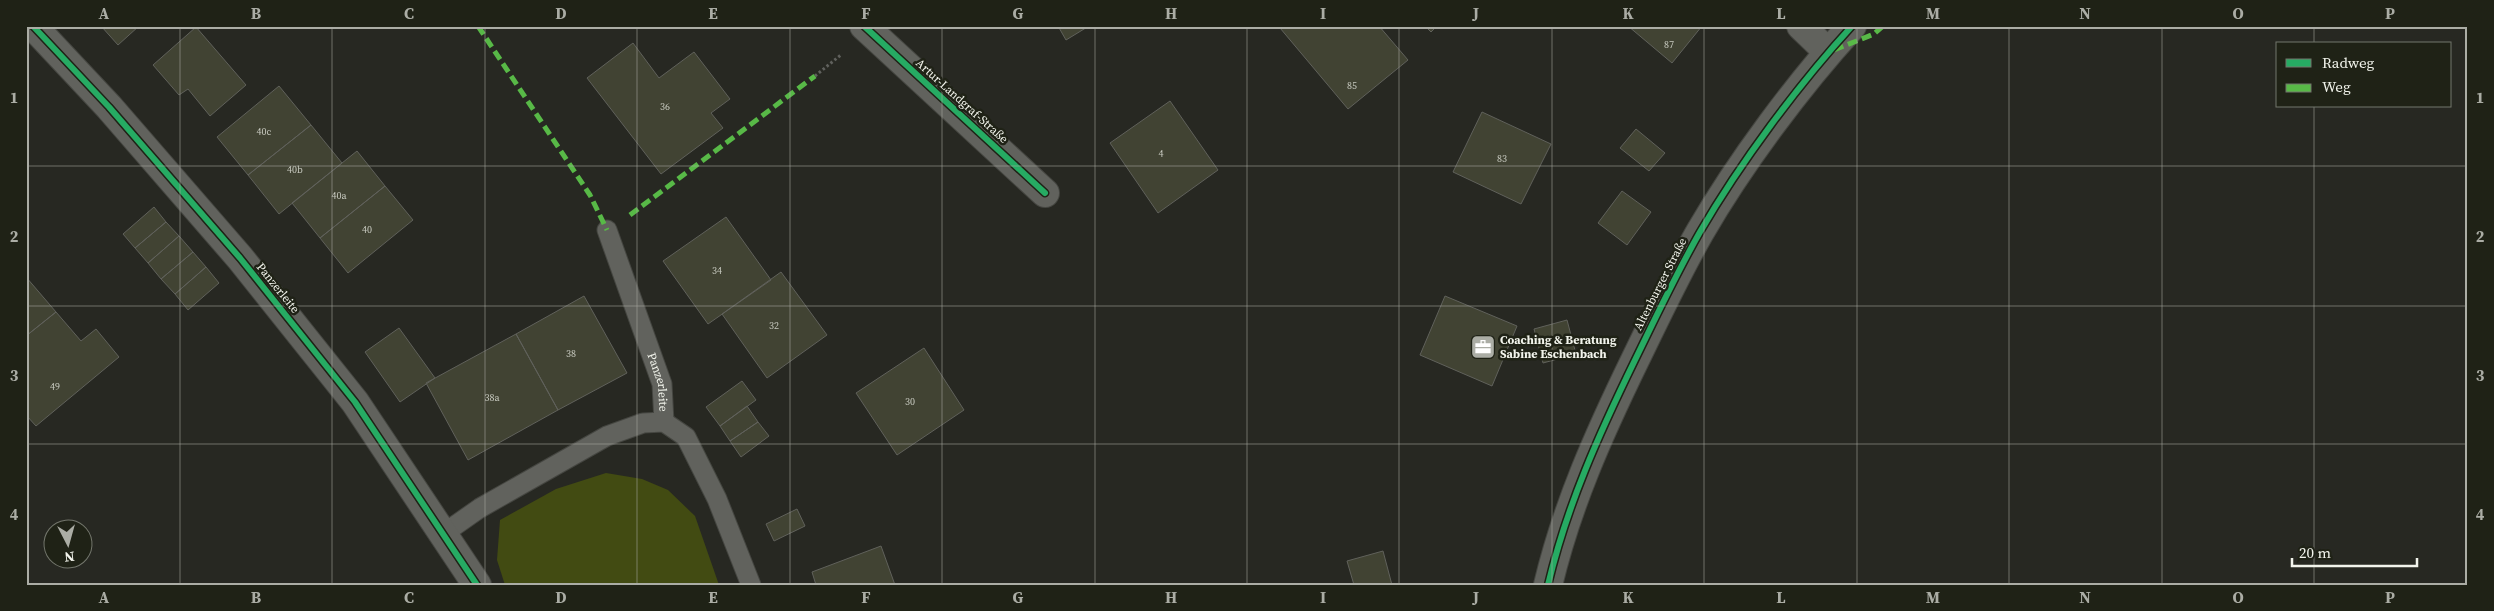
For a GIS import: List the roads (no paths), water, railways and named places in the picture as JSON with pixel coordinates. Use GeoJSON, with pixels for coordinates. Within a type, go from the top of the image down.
{"type":"FeatureCollection","features":[{"type":"Feature","properties":{"kind":"street","name":"Panzerleite"},"geometry":{"type":"LineString","coordinates":[[33,26],[109,108],[252,272],[355,402],[477,585]]}},
{"type":"Feature","properties":{"kind":"street","name":"Artur-Landgraf-Straße"},"geometry":{"type":"LineString","coordinates":[[864,26],[1046,193]]}},
{"type":"Feature","properties":{"kind":"street"},"geometry":{"type":"LineString","coordinates":[[1801,26],[1828,52]]}},
{"type":"Feature","properties":{"kind":"street","name":"Altenburger Straße"},"geometry":{"type":"LineString","coordinates":[[1548,585],[1555,557],[1586,463],[1682,264],[1715,207],[1773,124],[1828,52],[1852,26]]}},
{"type":"Feature","properties":{"kind":"lane","name":"Panzerleite"},"geometry":{"type":"LineString","coordinates":[[607,230],[662,384],[664,422]]}},
{"type":"Feature","properties":{"kind":"lane","name":"Panzerleite"},"geometry":{"type":"LineString","coordinates":[[443,534],[480,508],[607,436],[643,423],[664,422],[686,438],[717,499],[751,585]]}},
{"type":"Feature","properties":{"kind":"place","name":"Coaching & Beratung Sabine Eschenbach"},"geometry":{"type":"Point","coordinates":[1483,347]}}]}
